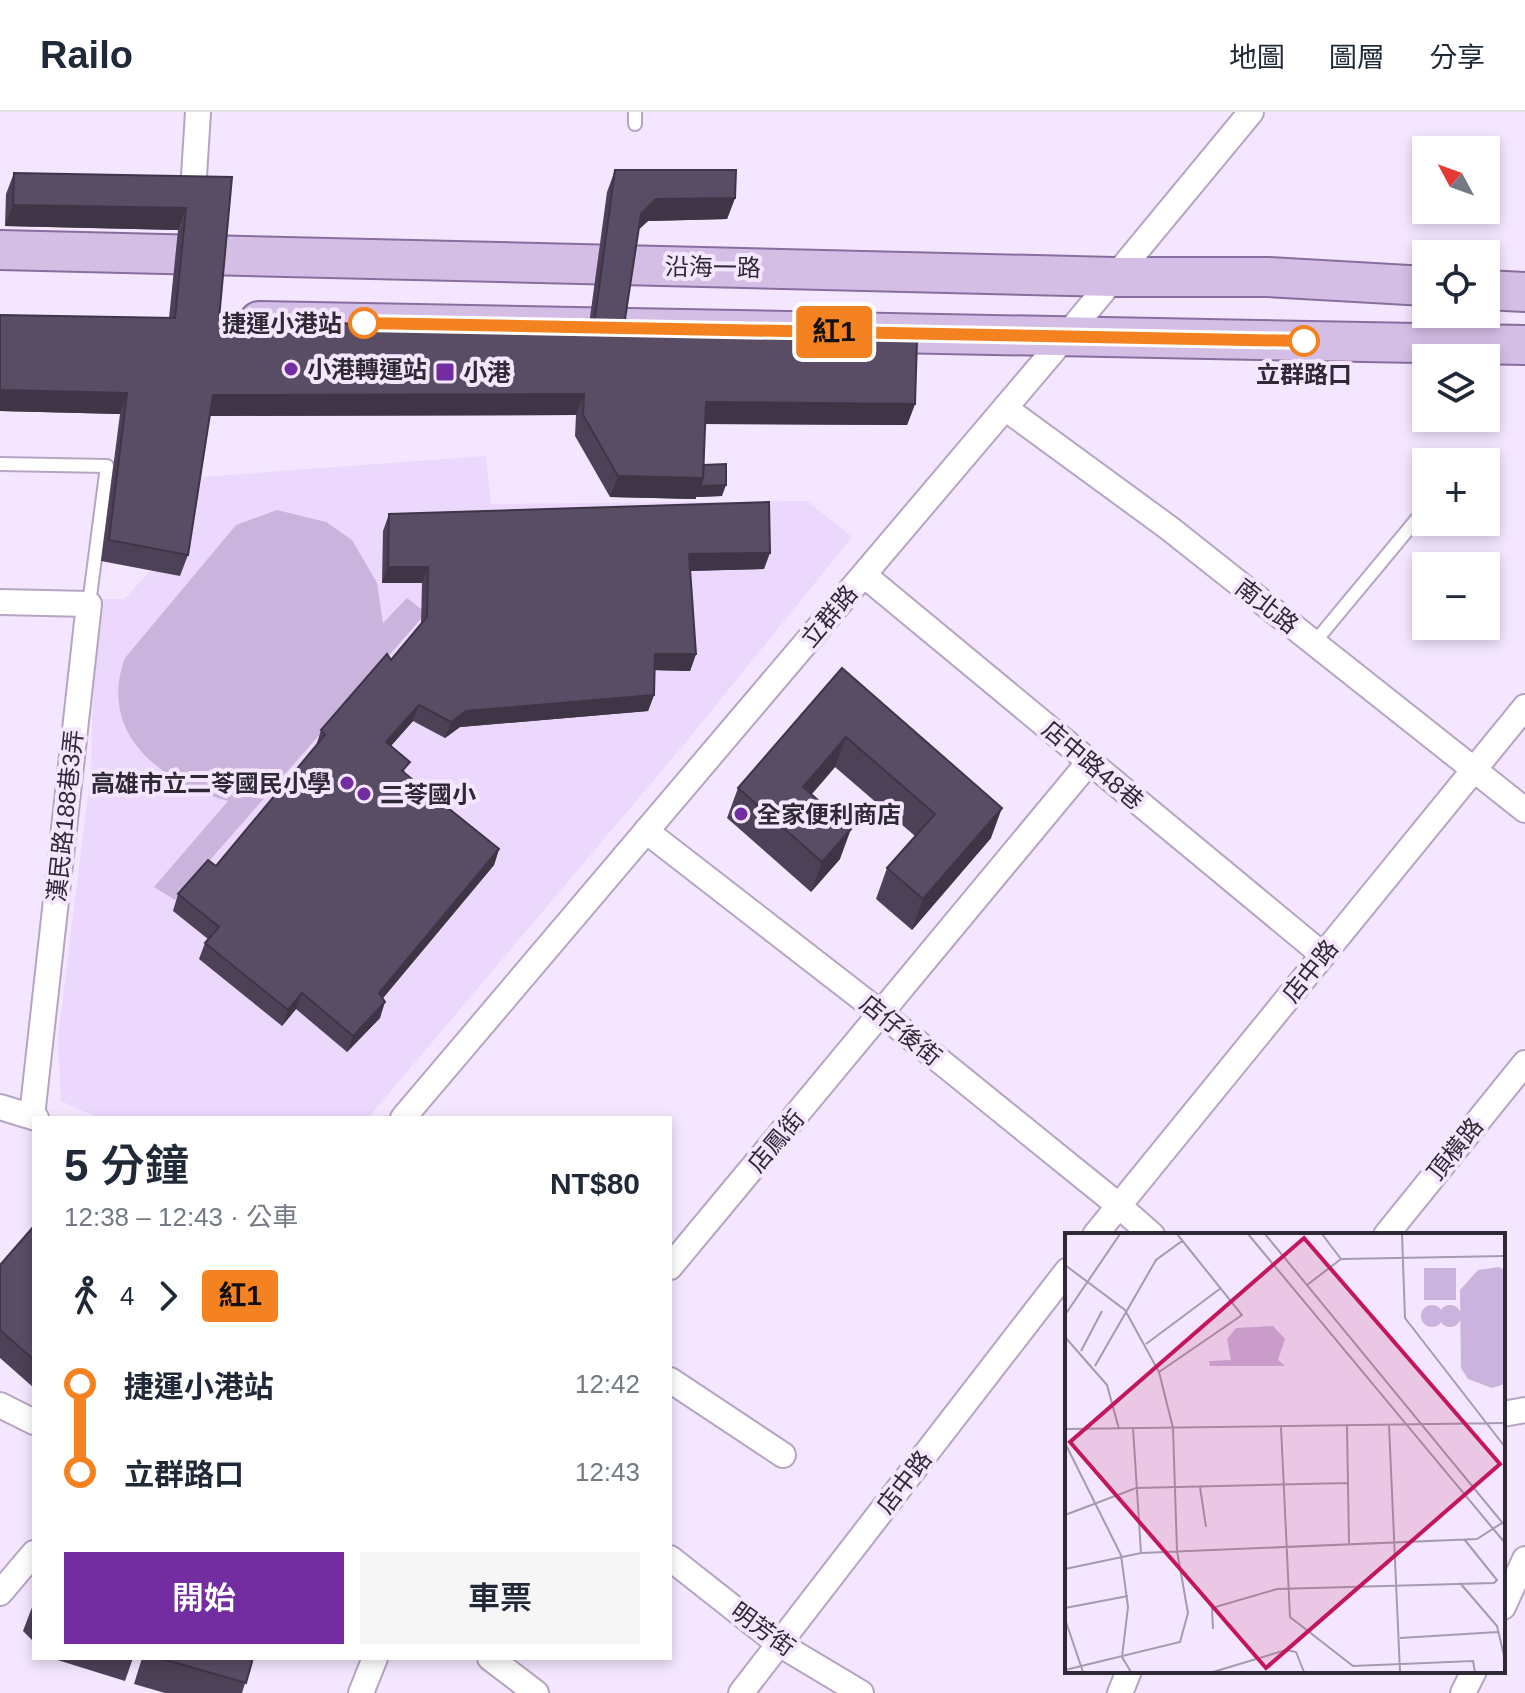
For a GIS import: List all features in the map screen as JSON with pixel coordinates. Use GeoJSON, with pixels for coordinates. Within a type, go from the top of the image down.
{"type":"FeatureCollection","features":[{"type":"Feature","properties":{"kind":"main road","name":"沿海一路"},"geometry":{"type":"LineString","coordinates":[[0,250],[1114,277],[1268,277],[1412,285]]}},
{"type":"Feature","properties":{"kind":"main road"},"geometry":{"type":"LineString","coordinates":[[1500,291],[1525,292]]}},
{"type":"Feature","properties":{"kind":"main road"},"geometry":{"type":"LineString","coordinates":[[219,320],[1525,345]]}},
{"type":"Feature","properties":{"kind":"street"},"geometry":{"type":"LineString","coordinates":[[189,254],[198,112]]}},
{"type":"Feature","properties":{"kind":"street","name":"立群路"},"geometry":{"type":"LineString","coordinates":[[405,1116],[1066,336],[1251,112]]}},
{"type":"Feature","properties":{"kind":"street","name":"南北路"},"geometry":{"type":"LineString","coordinates":[[1005,408],[1169,528],[1525,810]]}},
{"type":"Feature","properties":{"kind":"street","name":"店中路48巷"},"geometry":{"type":"LineString","coordinates":[[864,575],[1323,955]]}},
{"type":"Feature","properties":{"kind":"street"},"geometry":{"type":"LineString","coordinates":[[0,602],[89,604]]}},
{"type":"Feature","properties":{"kind":"street","name":"漢民路188巷3弄"},"geometry":{"type":"LineString","coordinates":[[34,1116],[89,604]]}},
{"type":"Feature","properties":{"kind":"street","name":"店中路"},"geometry":{"type":"LineString","coordinates":[[1097,1233],[1525,707]]}},
{"type":"Feature","properties":{"kind":"street","name":"店鳳街"},"geometry":{"type":"LineString","coordinates":[[672,1265],[1089,762]]}},
{"type":"Feature","properties":{"kind":"street","name":"店仔後街"},"geometry":{"type":"LineString","coordinates":[[646,831],[882,1014],[1150,1233]]}},
{"type":"Feature","properties":{"kind":"street","name":"頂橫路"},"geometry":{"type":"LineString","coordinates":[[1388,1233],[1525,1063]]}},
{"type":"Feature","properties":{"kind":"street"},"geometry":{"type":"LineString","coordinates":[[0,1107],[32,1116]]}},
{"type":"Feature","properties":{"kind":"street","name":"店中路"},"geometry":{"type":"LineString","coordinates":[[741,1693],[1065,1274]]}},
{"type":"Feature","properties":{"kind":"street"},"geometry":{"type":"LineString","coordinates":[[672,1381],[783,1455]]}},
{"type":"Feature","properties":{"kind":"street"},"geometry":{"type":"LineString","coordinates":[[0,1405],[32,1421]]}},
{"type":"Feature","properties":{"kind":"street"},"geometry":{"type":"LineString","coordinates":[[1505,1414],[1525,1410]]}},
{"type":"Feature","properties":{"kind":"street"},"geometry":{"type":"LineString","coordinates":[[0,1593],[32,1555]]}},
{"type":"Feature","properties":{"kind":"street"},"geometry":{"type":"LineString","coordinates":[[1505,1603],[1525,1559]]}},
{"type":"Feature","properties":{"kind":"street","name":"明芳街"},"geometry":{"type":"LineString","coordinates":[[672,1560],[779,1644],[861,1693]]}},
{"type":"Feature","properties":{"kind":"street"},"geometry":{"type":"LineString","coordinates":[[361,1693],[374,1660]]}},
{"type":"Feature","properties":{"kind":"street"},"geometry":{"type":"LineString","coordinates":[[493,1660],[536,1693]]}},
{"type":"Feature","properties":{"kind":"street"},"geometry":{"type":"LineString","coordinates":[[1120,1693],[1128,1673]]}},
{"type":"Feature","properties":{"kind":"street"},"geometry":{"type":"LineString","coordinates":[[1463,1693],[1473,1673]]}},
{"type":"Feature","properties":{"kind":"lane"},"geometry":{"type":"LineString","coordinates":[[0,464],[107,466],[89,604]]}},
{"type":"Feature","properties":{"kind":"lane"},"geometry":{"type":"LineString","coordinates":[[1314,643],[1412,525]]}},
{"type":"Feature","properties":{"kind":"shaded area","name":"二苓國小"},"geometry":{"type":"Polygon","coordinates":[[[486,456],[491,504],[807,501],[852,537],[686,742],[370,1116],[95,1116],[61,1101],[58,1038],[91,770],[95,599],[124,599],[189,530],[201,477],[486,456]]]}},
{"type":"Feature","properties":{"kind":"shaded area"},"geometry":{"type":"Polygon","coordinates":[[[277,510],[326,522],[352,540],[377,583],[383,623],[407,598],[426,613],[175,900],[154,887],[228,801],[180,782],[141,751],[128,732],[120,710],[119,685],[125,658],[236,525],[277,510]]]}},
{"type":"Feature","properties":{"kind":"building"},"geometry":{"type":"Polygon","coordinates":[[[615,170],[736,170],[735,198],[656,199],[641,214],[623,332],[917,339],[915,404],[706,402],[703,478],[618,476],[583,415],[584,394],[213,395],[188,555],[109,540],[127,393],[0,390],[0,315],[175,318],[186,208],[13,205],[14,173],[232,177],[219,319],[593,332],[615,170]]]}},
{"type":"Feature","properties":{"kind":"building"},"geometry":{"type":"Polygon","coordinates":[[[726,464],[726,485],[700,486],[704,465],[726,464]]]}},
{"type":"Feature","properties":{"kind":"building","name":"高雄市立二苓國民小學"},"geometry":{"type":"Polygon","coordinates":[[[769,502],[770,553],[689,554],[696,654],[655,654],[654,695],[466,711],[451,722],[419,705],[386,742],[410,762],[402,771],[499,849],[379,993],[385,1002],[353,1036],[302,993],[288,1010],[205,943],[219,927],[178,894],[208,860],[216,866],[325,735],[321,730],[387,654],[391,660],[427,617],[428,567],[388,567],[389,514],[769,502]]]}},
{"type":"Feature","properties":{"kind":"building"},"geometry":{"type":"Polygon","coordinates":[[[842,668],[1002,808],[923,899],[887,868],[935,814],[846,737],[803,787],[851,829],[822,862],[738,788],[842,668]]]}},
{"type":"Feature","properties":{"kind":"building"},"geometry":{"type":"Polygon","coordinates":[[[32,1228],[32,1358],[0,1330],[0,1265],[32,1228]]]}},
{"type":"Feature","properties":{"kind":"building"},"geometry":{"type":"Polygon","coordinates":[[[166,1660],[252,1660],[246,1683],[166,1660]]]}},
{"type":"Feature","properties":{"kind":"bus line","name":"紅1"},"geometry":{"type":"LineString","coordinates":[[364,323],[1304,341]]}},
{"type":"Feature","properties":{"kind":"place","name":"捷運小港站"},"geometry":{"type":"Point","coordinates":[364,323]}},
{"type":"Feature","properties":{"kind":"place","name":"立群路口"},"geometry":{"type":"Point","coordinates":[1304,341]}},
{"type":"Feature","properties":{"kind":"place","name":"小港轉運站"},"geometry":{"type":"Point","coordinates":[291,369]}},
{"type":"Feature","properties":{"kind":"place","name":"小港"},"geometry":{"type":"Point","coordinates":[445,372]}},
{"type":"Feature","properties":{"kind":"place","name":"高雄市立二苓國民小學"},"geometry":{"type":"Point","coordinates":[347,783]}},
{"type":"Feature","properties":{"kind":"place","name":"二苓國小"},"geometry":{"type":"Point","coordinates":[364,794]}},
{"type":"Feature","properties":{"kind":"place","name":"全家便利商店"},"geometry":{"type":"Point","coordinates":[741,814]}}]}
